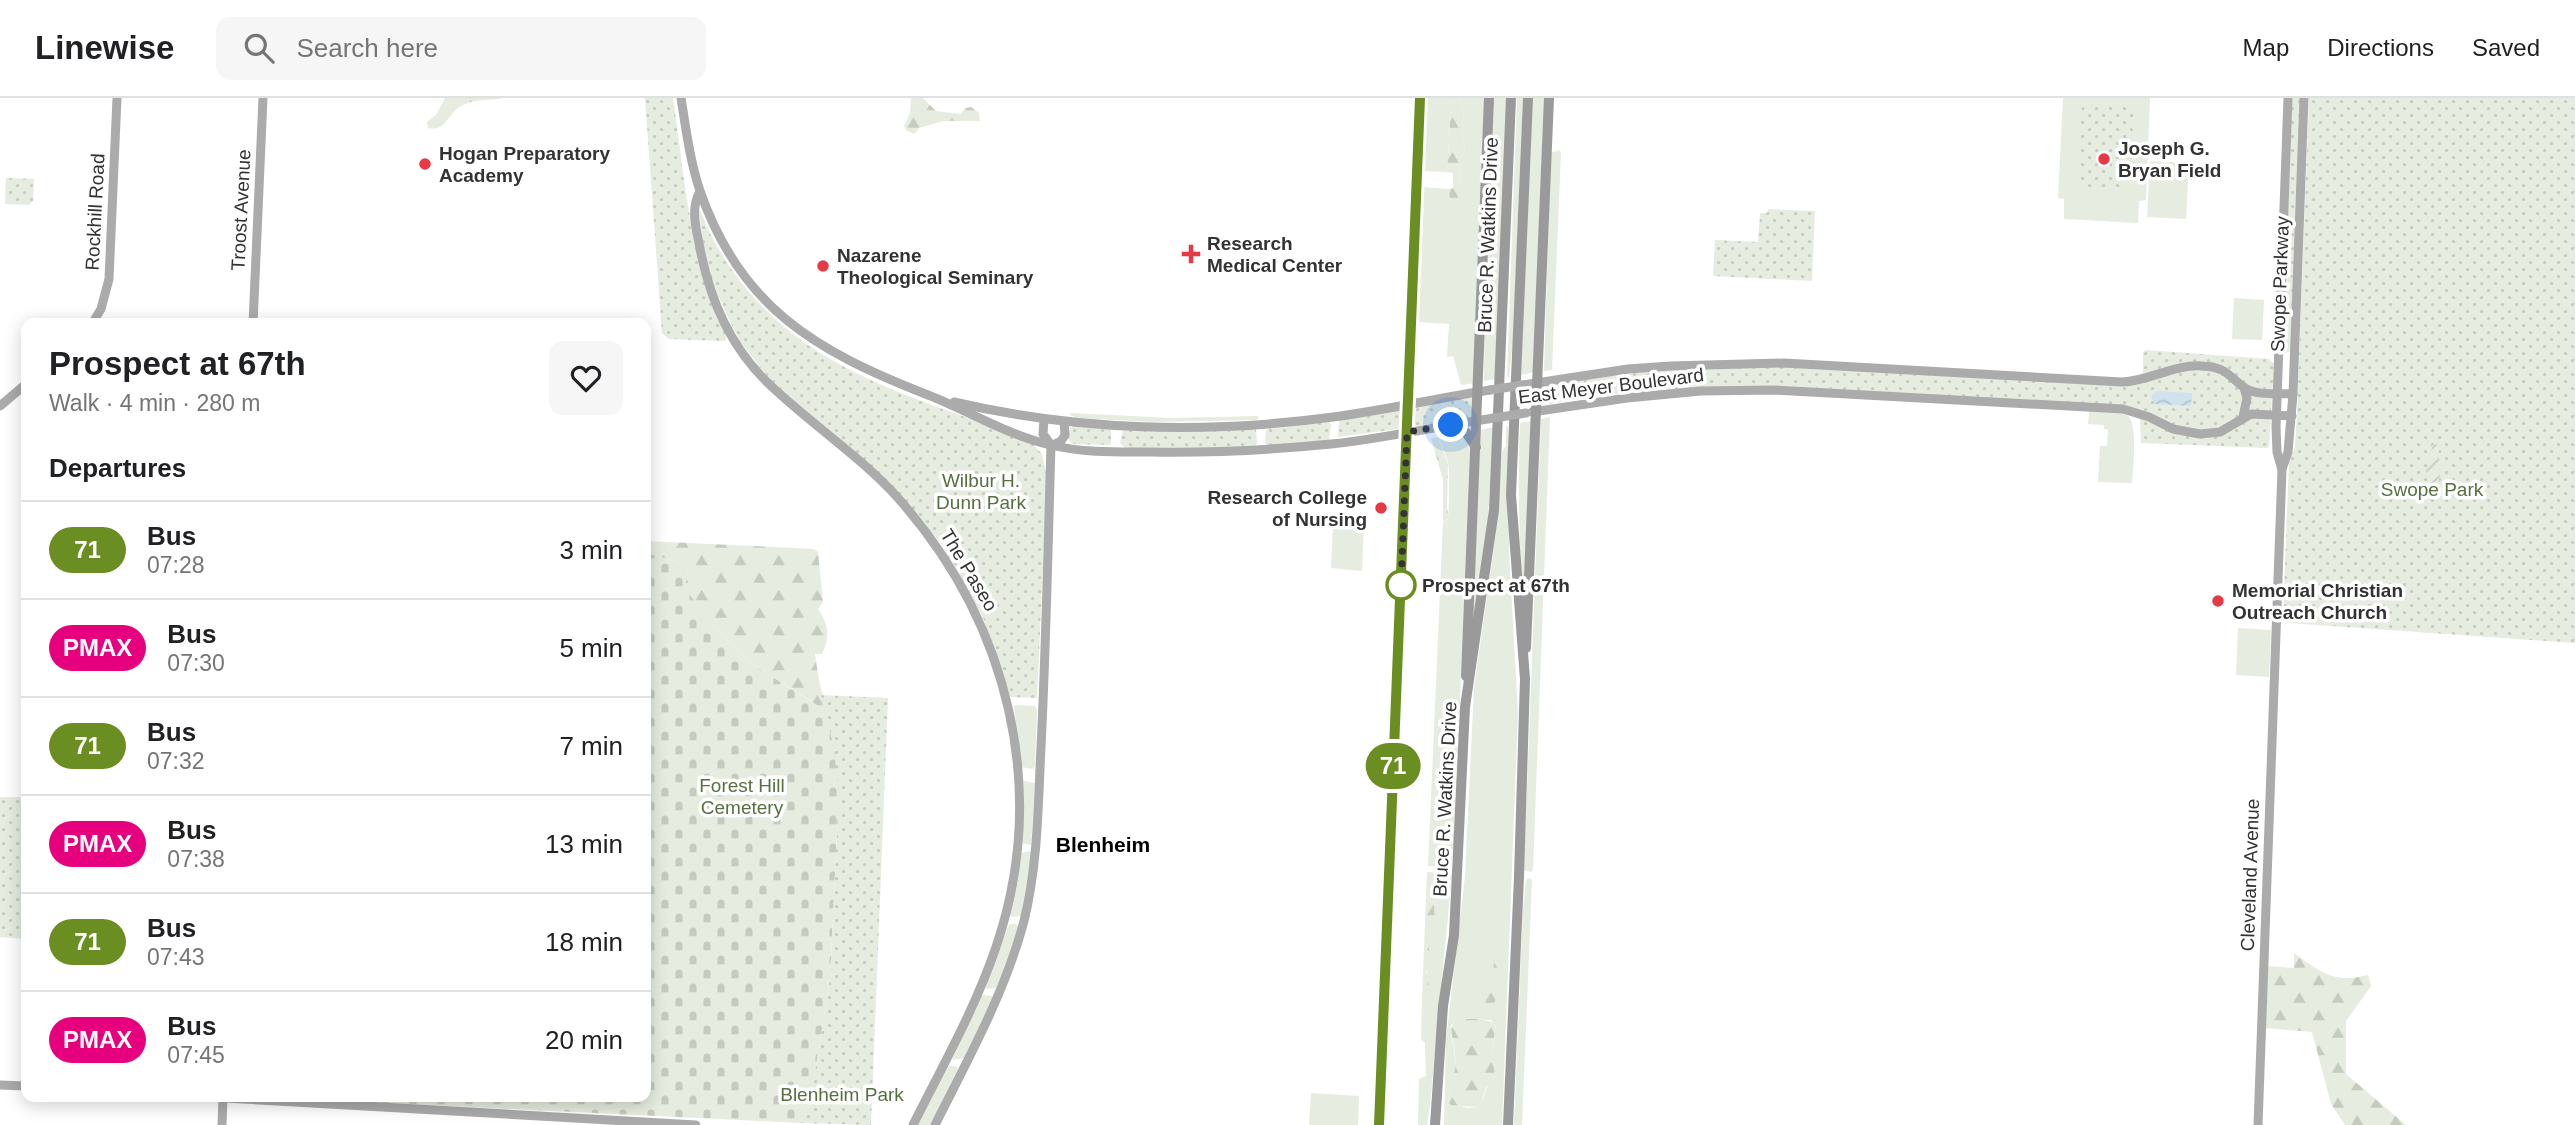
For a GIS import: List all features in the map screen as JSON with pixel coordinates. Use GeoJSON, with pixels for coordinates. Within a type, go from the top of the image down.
{"type":"FeatureCollection","features":[{"type":"Feature","properties":{"kind":"highway"},"geometry":{"type":"LineString","coordinates":[[1465,707],[1477,420],[1485,391],[1489,98]]}},
{"type":"Feature","properties":{"kind":"highway","name":"Bruce R. Watkins Drive"},"geometry":{"type":"LineString","coordinates":[[1435,1125],[1443,1006],[1454,935],[1465,707],[1494,510],[1511,98]]}},
{"type":"Feature","properties":{"kind":"highway","name":"Bruce R. Watkins Drive"},"geometry":{"type":"LineString","coordinates":[[1508,1125],[1520,877],[1525,679],[1511,495],[1528,98]]}},
{"type":"Feature","properties":{"kind":"highway"},"geometry":{"type":"LineString","coordinates":[[1525,679],[1531,412],[1537,383],[1549,98]]}},
{"type":"Feature","properties":{"kind":"highway"},"geometry":{"type":"LineString","coordinates":[[1451,425],[1465,431],[1476,447]]}},
{"type":"Feature","properties":{"kind":"main road","name":"Rockhill Road"},"geometry":{"type":"LineString","coordinates":[[95,318],[106,294],[110,272],[117,98]]}},
{"type":"Feature","properties":{"kind":"main road","name":"Troost Avenue"},"geometry":{"type":"LineString","coordinates":[[253,318],[263,98]]}},
{"type":"Feature","properties":{"kind":"main road","name":"The Paseo"},"geometry":{"type":"LineString","coordinates":[[681,98],[700,191],[693,209],[702,264],[715,303],[755,371],[895,495],[941,552],[983,627],[999,671],[1010,714],[1019,775],[1017,848],[1002,930],[979,992],[913,1125]]}},
{"type":"Feature","properties":{"kind":"main road"},"geometry":{"type":"LineString","coordinates":[[1379,1125],[1420,98]]}},
{"type":"Feature","properties":{"kind":"main road","name":"Swope Parkway"},"geometry":{"type":"LineString","coordinates":[[2282,470],[2277,452],[2278,330],[2288,98]]}},
{"type":"Feature","properties":{"kind":"main road","name":"Swope Parkway"},"geometry":{"type":"LineString","coordinates":[[2277,626],[2282,470],[2288,452],[2292,416],[2304,98]]}},
{"type":"Feature","properties":{"kind":"main road","name":"East Meyer Boulevard"},"geometry":{"type":"LineString","coordinates":[[700,191],[716,230],[736,264],[772,309],[798,331],[867,370],[1051,445],[1116,452],[1261,450],[1333,444],[1623,398],[1774,390],[2123,409],[2150,417],[2173,429],[2200,435],[2220,432],[2250,414],[2292,416]]}},
{"type":"Feature","properties":{"kind":"main road","name":"East Meyer Boulevard"},"geometry":{"type":"LineString","coordinates":[[937,398],[1064,422],[1168,426],[1242,425],[1334,417],[1523,385],[1670,366],[1784,363],[2124,382],[2149,378],[2179,368],[2201,366],[2229,373],[2244,388],[2254,392],[2293,394]]}},
{"type":"Feature","properties":{"kind":"main road"},"geometry":{"type":"LineString","coordinates":[[0,406],[21,388]]}},
{"type":"Feature","properties":{"kind":"main road"},"geometry":{"type":"LineString","coordinates":[[2243,417],[2247,398],[2244,388]]}},
{"type":"Feature","properties":{"kind":"main road"},"geometry":{"type":"LineString","coordinates":[[935,1125],[999,993],[1024,921],[1036,849],[1051,445],[1043,434],[1044,419]]}},
{"type":"Feature","properties":{"kind":"main road"},"geometry":{"type":"LineString","coordinates":[[1051,445],[1064,439],[1064,422]]}},
{"type":"Feature","properties":{"kind":"main road","name":"Cleveland Avenue"},"geometry":{"type":"LineString","coordinates":[[2258,1125],[2277,626]]}},
{"type":"Feature","properties":{"kind":"main road"},"geometry":{"type":"LineString","coordinates":[[0,1084],[21,1086]]}},
{"type":"Feature","properties":{"kind":"main road"},"geometry":{"type":"LineString","coordinates":[[222,1125],[223,1102]]}},
{"type":"Feature","properties":{"kind":"main road"},"geometry":{"type":"LineString","coordinates":[[293,1102],[696,1125]]}},
{"type":"Feature","properties":{"kind":"green space"},"geometry":{"type":"Polygon","coordinates":[[[445,98],[504,98],[465,104],[455,110],[439,128],[428,128],[427,122],[436,115],[445,98]]]}},
{"type":"Feature","properties":{"kind":"green space"},"geometry":{"type":"Polygon","coordinates":[[[645,98],[673,98],[696,249],[714,307],[727,335],[725,341],[669,339],[662,333],[645,98]]]}},
{"type":"Feature","properties":{"kind":"green space"},"geometry":{"type":"Polygon","coordinates":[[[911,98],[923,98],[936,111],[961,114],[965,108],[971,107],[979,113],[980,121],[943,121],[919,128],[914,134],[904,126],[910,113],[911,98]]]}},
{"type":"Feature","properties":{"kind":"green space"},"geometry":{"type":"Polygon","coordinates":[[[1426,98],[1449,98],[1451,107],[1447,172],[1423,171],[1426,98]]]}},
{"type":"Feature","properties":{"kind":"green space"},"geometry":{"type":"Polygon","coordinates":[[[1449,98],[1460,98],[1459,105],[1464,110],[1462,131],[1465,150],[1459,161],[1460,188],[1457,203],[1450,203],[1449,189],[1453,188],[1453,173],[1447,172],[1451,107],[1449,98]]]}},
{"type":"Feature","properties":{"kind":"green space"},"geometry":{"type":"Polygon","coordinates":[[[1460,98],[1487,98],[1475,383],[1461,385],[1453,356],[1447,357],[1449,324],[1417,322],[1422,187],[1449,189],[1450,203],[1457,198],[1460,188],[1459,161],[1465,150],[1462,131],[1464,110],[1459,105],[1460,98]]]}},
{"type":"Feature","properties":{"kind":"green space"},"geometry":{"type":"Polygon","coordinates":[[[1493,98],[1507,98],[1496,379],[1484,381],[1485,305],[1493,98]]]}},
{"type":"Feature","properties":{"kind":"green space"},"geometry":{"type":"Polygon","coordinates":[[[1517,98],[1523,98],[1513,341],[1507,377],[1517,98]]]}},
{"type":"Feature","properties":{"kind":"green space"},"geometry":{"type":"Polygon","coordinates":[[[1532,98],[1546,98],[1536,372],[1521,375],[1532,98]]]}},
{"type":"Feature","properties":{"kind":"green space","name":"Joseph G. Bryan Field"},"geometry":{"type":"Polygon","coordinates":[[[2063,98],[2150,98],[2146,200],[2139,201],[2138,223],[2064,219],[2064,199],[2058,198],[2063,98]]]}},
{"type":"Feature","properties":{"kind":"green space"},"geometry":{"type":"Polygon","coordinates":[[[2292,98],[2301,98],[2291,351],[2285,353],[2282,350],[2292,98]]]}},
{"type":"Feature","properties":{"kind":"green space","name":"Swope Park"},"geometry":{"type":"Polygon","coordinates":[[[2309,98],[2575,98],[2575,643],[2289,623],[2283,619],[2289,461],[2295,447],[2297,414],[2309,98]]]}},
{"type":"Feature","properties":{"kind":"green space"},"geometry":{"type":"Polygon","coordinates":[[[2083,104],[2131,107],[2131,179],[2128,189],[2080,187],[2080,115],[2083,104]]]}},
{"type":"Feature","properties":{"kind":"green space"},"geometry":{"type":"Polygon","coordinates":[[[1559,150],[1552,370],[1544,371],[1551,153],[1559,150]]]}},
{"type":"Feature","properties":{"kind":"green space"},"geometry":{"type":"Polygon","coordinates":[[[2150,161],[2189,163],[2186,219],[2147,217],[2150,161]]]}},
{"type":"Feature","properties":{"kind":"green space"},"geometry":{"type":"Polygon","coordinates":[[[6,178],[34,179],[33,201],[29,205],[5,204],[6,178]]]}},
{"type":"Feature","properties":{"kind":"green space","name":"Wilbur H. Dunn Park"},"geometry":{"type":"Polygon","coordinates":[[[698,208],[722,254],[745,287],[786,328],[816,350],[884,386],[1028,439],[1042,454],[1047,477],[1037,698],[1009,697],[984,620],[943,546],[901,496],[767,376],[739,340],[713,285],[698,208]]]}},
{"type":"Feature","properties":{"kind":"green space"},"geometry":{"type":"Polygon","coordinates":[[[1768,209],[1815,211],[1812,281],[1713,276],[1715,240],[1758,242],[1760,213],[1767,213],[1768,209]]]}},
{"type":"Feature","properties":{"kind":"green space"},"geometry":{"type":"Polygon","coordinates":[[[2234,298],[2264,300],[2262,340],[2232,339],[2234,298]]]}},
{"type":"Feature","properties":{"kind":"green space"},"geometry":{"type":"Polygon","coordinates":[[[2146,350],[2269,359],[2274,364],[2269,446],[2141,443],[2140,419],[2131,408],[1728,387],[1615,394],[1541,405],[1540,384],[1654,369],[1783,366],[2143,382],[2143,352],[2146,350]]]}},
{"type":"Feature","properties":{"kind":"green space"},"geometry":{"type":"Polygon","coordinates":[[[1473,397],[1473,417],[1417,426],[1412,424],[1412,411],[1416,407],[1473,397]]]}},
{"type":"Feature","properties":{"kind":"green space"},"geometry":{"type":"Polygon","coordinates":[[[1399,410],[1402,413],[1398,429],[1338,437],[1339,420],[1399,410]]]}},
{"type":"Feature","properties":{"kind":"green space"},"geometry":{"type":"Polygon","coordinates":[[[2089,411],[2120,412],[2131,421],[2134,448],[2132,483],[2098,482],[2100,446],[2107,446],[2108,430],[2104,429],[2104,425],[2088,424],[2089,411]]]}},
{"type":"Feature","properties":{"kind":"green space"},"geometry":{"type":"Polygon","coordinates":[[[1070,415],[1172,418],[1259,416],[1257,420],[1152,422],[1077,418],[1070,415]]]}},
{"type":"Feature","properties":{"kind":"green space"},"geometry":{"type":"Polygon","coordinates":[[[1550,417],[1531,872],[1524,870],[1541,419],[1550,417]]]}},
{"type":"Feature","properties":{"kind":"green space"},"geometry":{"type":"Polygon","coordinates":[[[1531,421],[1525,632],[1519,449],[1520,423],[1531,421]]]}},
{"type":"Feature","properties":{"kind":"green space"},"geometry":{"type":"Polygon","coordinates":[[[1329,422],[1329,440],[1267,446],[1265,442],[1266,431],[1270,427],[1329,422]]]}},
{"type":"Feature","properties":{"kind":"green space"},"geometry":{"type":"Polygon","coordinates":[[[1508,426],[1509,552],[1518,713],[1502,1125],[1444,1125],[1446,1040],[1465,876],[1474,688],[1495,540],[1502,452],[1506,446],[1508,426]],[[1459,1019],[1451,1025],[1455,1064],[1449,1103],[1468,1108],[1476,1107],[1483,1099],[1488,1084],[1495,1075],[1492,1052],[1496,1025],[1491,1020],[1459,1019]]]}},
{"type":"Feature","properties":{"kind":"green space"},"geometry":{"type":"Polygon","coordinates":[[[1494,427],[1487,532],[1472,631],[1480,430],[1494,427]]]}},
{"type":"Feature","properties":{"kind":"green space"},"geometry":{"type":"Polygon","coordinates":[[[1070,428],[1111,429],[1111,445],[1072,444],[1068,438],[1070,428]]]}},
{"type":"Feature","properties":{"kind":"green space"},"geometry":{"type":"Polygon","coordinates":[[[1256,429],[1257,443],[1254,446],[1204,449],[1125,448],[1120,443],[1123,430],[1256,429]]]}},
{"type":"Feature","properties":{"kind":"green space"},"geometry":{"type":"Polygon","coordinates":[[[1462,432],[1470,441],[1455,832],[1451,866],[1428,866],[1443,523],[1448,519],[1449,499],[1448,463],[1438,437],[1462,432]]]}},
{"type":"Feature","properties":{"kind":"green space"},"geometry":{"type":"Polygon","coordinates":[[[1438,437],[1448,464],[1449,517],[1443,523],[1443,480],[1431,438],[1438,437]]]}},
{"type":"Feature","properties":{"kind":"green space"},"geometry":{"type":"Polygon","coordinates":[[[2433,444],[2439,445],[2439,459],[2442,464],[2434,493],[2429,491],[2426,471],[2433,444]]]}},
{"type":"Feature","properties":{"kind":"green space"},"geometry":{"type":"Polygon","coordinates":[[[1333,525],[1364,526],[1362,571],[1331,568],[1333,525]]]}},
{"type":"Feature","properties":{"kind":"green space"},"geometry":{"type":"Polygon","coordinates":[[[651,541],[814,549],[818,552],[823,602],[818,609],[826,626],[827,637],[822,654],[815,654],[819,681],[838,752],[841,822],[835,826],[813,702],[750,663],[709,622],[684,588],[688,570],[678,562],[651,554],[651,541]]]}},
{"type":"Feature","properties":{"kind":"green space","name":"Forest Hill Cemetery"},"geometry":{"type":"Polygon","coordinates":[[[651,554],[678,562],[688,570],[685,588],[709,622],[750,663],[825,710],[839,791],[830,979],[814,1078],[801,1123],[368,1102],[651,1102],[651,554]]]}},
{"type":"Feature","properties":{"kind":"green space"},"geometry":{"type":"Polygon","coordinates":[[[2238,628],[2271,630],[2269,677],[2236,675],[2238,628]]]}},
{"type":"Feature","properties":{"kind":"green space","name":"Blenheim Park"},"geometry":{"type":"Polygon","coordinates":[[[821,695],[888,698],[871,1125],[801,1123],[814,1078],[830,979],[839,791],[833,743],[821,695]]]}},
{"type":"Feature","properties":{"kind":"green space"},"geometry":{"type":"Polygon","coordinates":[[[1014,705],[1035,706],[1037,710],[1033,769],[1021,767],[1014,705]]]}},
{"type":"Feature","properties":{"kind":"green space"},"geometry":{"type":"Polygon","coordinates":[[[1024,781],[1035,783],[1031,845],[1022,843],[1024,781]]]}},
{"type":"Feature","properties":{"kind":"green space"},"geometry":{"type":"Polygon","coordinates":[[[0,797],[21,797],[21,939],[0,937],[0,797]]]}},
{"type":"Feature","properties":{"kind":"green space"},"geometry":{"type":"Polygon","coordinates":[[[1021,853],[1032,853],[1021,916],[1011,917],[1021,853]]]}},
{"type":"Feature","properties":{"kind":"green space"},"geometry":{"type":"Polygon","coordinates":[[[1427,872],[1452,874],[1430,1105],[1427,1125],[1418,1125],[1419,1079],[1426,1076],[1425,1043],[1421,1039],[1422,999],[1427,993],[1434,913],[1434,904],[1426,896],[1427,872]]]}},
{"type":"Feature","properties":{"kind":"green space"},"geometry":{"type":"Polygon","coordinates":[[[1530,878],[1522,1125],[1514,1125],[1523,909],[1526,880],[1530,878]]]}},
{"type":"Feature","properties":{"kind":"green space"},"geometry":{"type":"Polygon","coordinates":[[[1426,896],[1434,904],[1435,930],[1429,949],[1433,963],[1426,972],[1429,983],[1426,997],[1422,999],[1426,896]]]}},
{"type":"Feature","properties":{"kind":"green space"},"geometry":{"type":"Polygon","coordinates":[[[1009,924],[1016,924],[1018,927],[1010,956],[996,988],[987,989],[985,987],[1009,924]]]}},
{"type":"Feature","properties":{"kind":"green space"},"geometry":{"type":"Polygon","coordinates":[[[1498,938],[1501,987],[1494,1004],[1485,1004],[1489,984],[1493,979],[1495,941],[1498,938]]]}},
{"type":"Feature","properties":{"kind":"green space"},"geometry":{"type":"Polygon","coordinates":[[[2294,953],[2312,966],[2337,977],[2368,975],[2371,986],[2346,1021],[2346,1074],[2406,1125],[2345,1125],[2331,1104],[2312,1032],[2265,1028],[2266,966],[2294,968],[2294,953]]]}},
{"type":"Feature","properties":{"kind":"green space"},"geometry":{"type":"Polygon","coordinates":[[[981,996],[992,996],[993,999],[964,1058],[952,1060],[981,996]]]}},
{"type":"Feature","properties":{"kind":"green space"},"geometry":{"type":"Polygon","coordinates":[[[1456,1019],[1479,1019],[1496,1023],[1492,1052],[1495,1075],[1486,1087],[1481,1104],[1476,1107],[1449,1103],[1455,1063],[1451,1028],[1456,1019]]]}},
{"type":"Feature","properties":{"kind":"green space"},"geometry":{"type":"Polygon","coordinates":[[[956,1066],[958,1069],[930,1125],[916,1125],[946,1067],[956,1066]]]}},
{"type":"Feature","properties":{"kind":"green space"},"geometry":{"type":"Polygon","coordinates":[[[1311,1093],[1359,1096],[1358,1125],[1309,1125],[1311,1093]]]}},
{"type":"Feature","properties":{"kind":"water"},"geometry":{"type":"Polygon","coordinates":[[[2156,391],[2192,393],[2191,406],[2155,404],[2151,397],[2156,391]]]}},
{"type":"Feature","properties":{"kind":"bus line","name":"71"},"geometry":{"type":"LineString","coordinates":[[1379,1125],[1420,98]]}},
{"type":"Feature","properties":{"kind":"place","name":"Joseph G. Bryan Field"},"geometry":{"type":"Point","coordinates":[2104,159]}},
{"type":"Feature","properties":{"kind":"place","name":"Hogan Preparatory Academy"},"geometry":{"type":"Point","coordinates":[425,164]}},
{"type":"Feature","properties":{"kind":"place","name":"Research Medical Center"},"geometry":{"type":"Point","coordinates":[1191,254]}},
{"type":"Feature","properties":{"kind":"place","name":"Nazarene Theological Seminary"},"geometry":{"type":"Point","coordinates":[823,266]}},
{"type":"Feature","properties":{"kind":"place","name":"Research College of Nursing"},"geometry":{"type":"Point","coordinates":[1381,508]}},
{"type":"Feature","properties":{"kind":"place","name":"Prospect at 67th"},"geometry":{"type":"Point","coordinates":[1401,585]}},
{"type":"Feature","properties":{"kind":"place","name":"Memorial Christian Outreach Church"},"geometry":{"type":"Point","coordinates":[2218,601]}},
{"type":"Feature","properties":{"kind":"district","name":"Blenheim"},"geometry":{"type":"Point","coordinates":[1103,844]}},
{"type":"Feature","properties":{"kind":"route"},"geometry":{"type":"LineString","coordinates":[[1401,585],[1407,432],[1451,425]]}}]}
